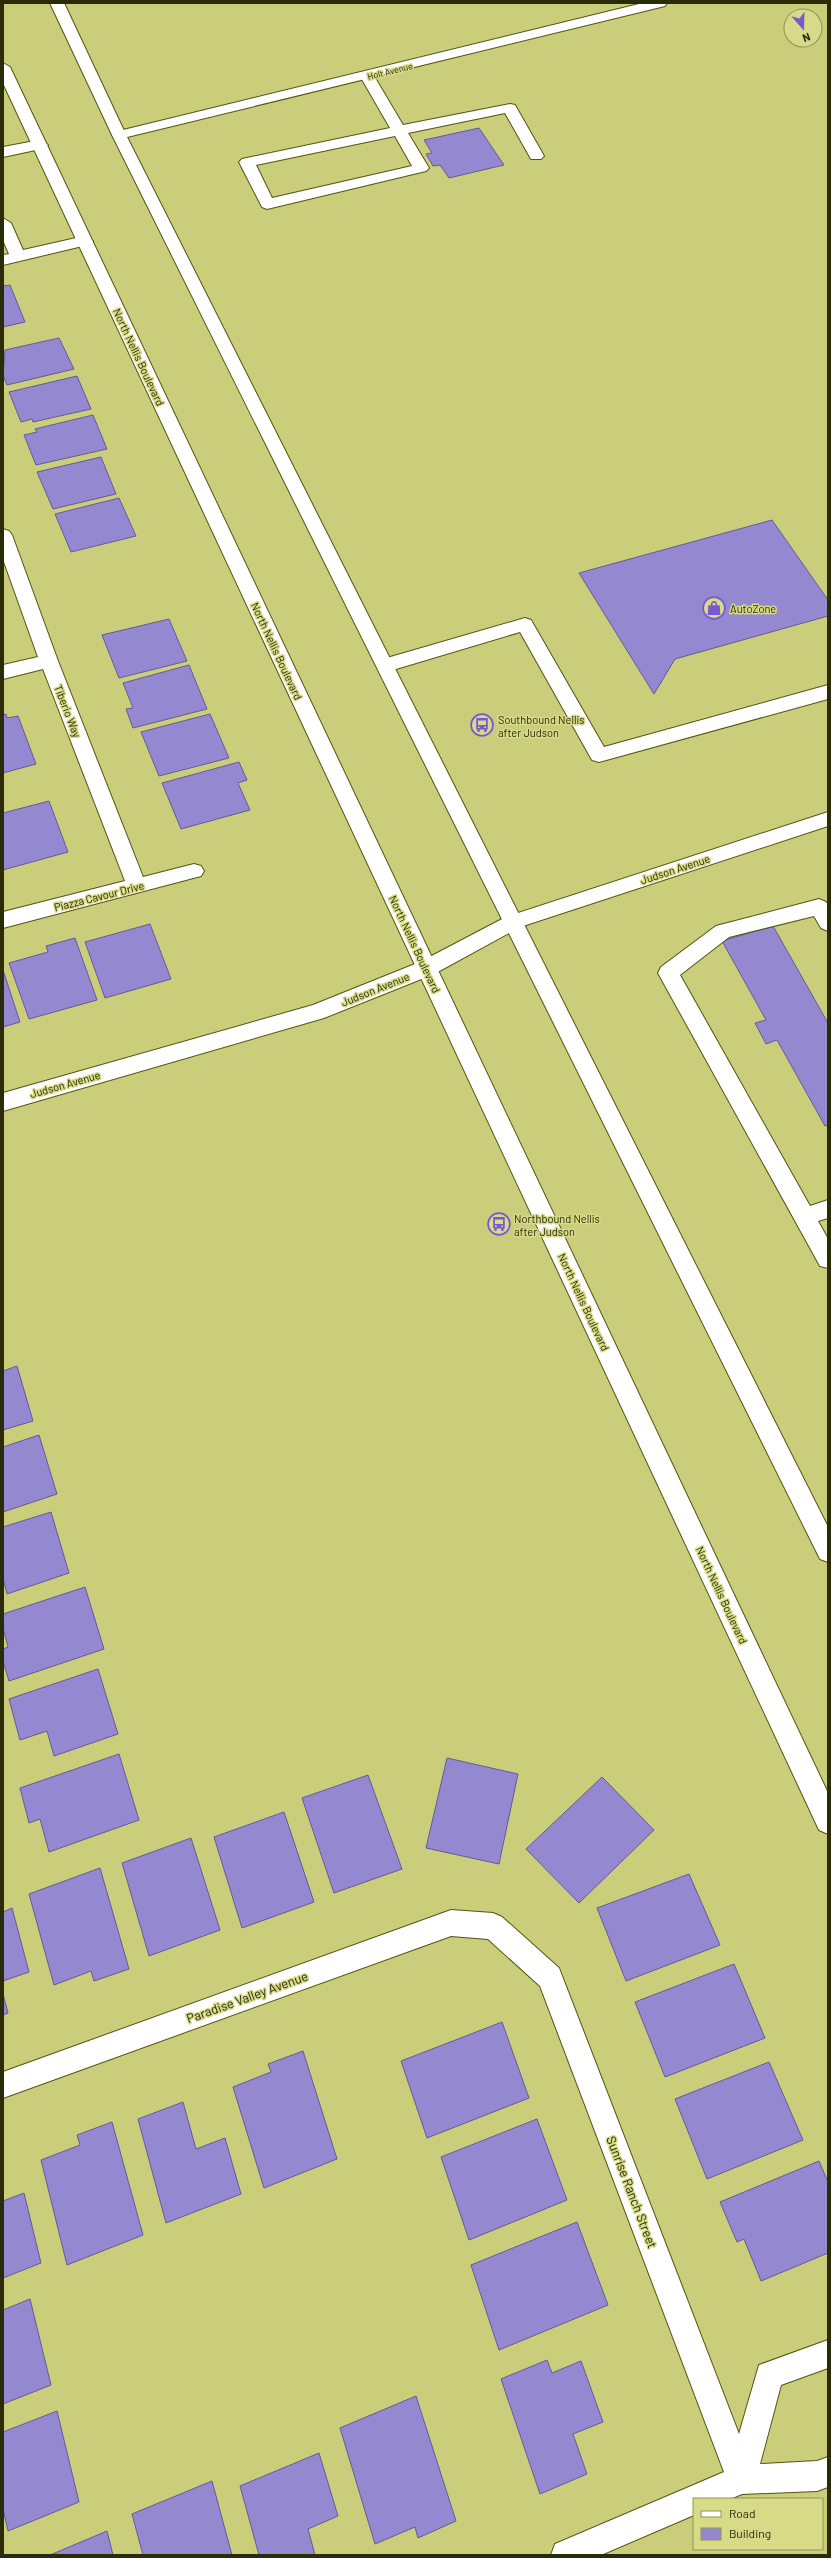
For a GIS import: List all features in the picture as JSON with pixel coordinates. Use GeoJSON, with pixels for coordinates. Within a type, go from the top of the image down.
{"type":"FeatureCollection","features":[{"type":"Feature","properties":{"kind":"main road"},"geometry":{"type":"LineString","coordinates":[[57,3],[119,135],[828,1551]]}},
{"type":"Feature","properties":{"kind":"main road","name":"Holt Avenue"},"geometry":{"type":"LineString","coordinates":[[119,135],[367,76],[660,3]]}},
{"type":"Feature","properties":{"kind":"main road","name":"North Nellis Boulevard"},"geometry":{"type":"LineString","coordinates":[[3,67],[828,1821]]}},
{"type":"Feature","properties":{"kind":"main road"},"geometry":{"type":"LineString","coordinates":[[367,76],[398,129],[421,168],[267,204],[247,162],[398,129],[510,108],[536,156]]}},
{"type":"Feature","properties":{"kind":"main road"},"geometry":{"type":"LineString","coordinates":[[3,152],[40,144]]}},
{"type":"Feature","properties":{"kind":"main road"},"geometry":{"type":"LineString","coordinates":[[3,223],[18,256]]}},
{"type":"Feature","properties":{"kind":"main road"},"geometry":{"type":"LineString","coordinates":[[3,260],[85,241]]}},
{"type":"Feature","properties":{"kind":"main road","name":"Tiberio Way"},"geometry":{"type":"LineString","coordinates":[[3,535],[49,661],[137,886]]}},
{"type":"Feature","properties":{"kind":"main road"},"geometry":{"type":"LineString","coordinates":[[386,666],[525,624],[599,754],[828,692]]}},
{"type":"Feature","properties":{"kind":"main road"},"geometry":{"type":"LineString","coordinates":[[3,672],[49,661]]}},
{"type":"Feature","properties":{"kind":"main road","name":"Judson Avenue"},"geometry":{"type":"LineString","coordinates":[[3,1102],[317,1012],[426,968],[513,922],[828,819]]}},
{"type":"Feature","properties":{"kind":"main road","name":"Piazza Cavour Drive"},"geometry":{"type":"LineString","coordinates":[[3,920],[194,871]]}},
{"type":"Feature","properties":{"kind":"main road"},"geometry":{"type":"LineString","coordinates":[[825,911],[723,932],[668,972],[828,1259]]}},
{"type":"Feature","properties":{"kind":"main road"},"geometry":{"type":"LineString","coordinates":[[804,1218],[828,1209]]}},
{"type":"Feature","properties":{"kind":"main road","name":"Paradise Valley Avenue"},"geometry":{"type":"LineString","coordinates":[[3,2085],[451,1923],[493,1926]]}},
{"type":"Feature","properties":{"kind":"main road","name":"Sunrise Ranch Street"},"geometry":{"type":"LineString","coordinates":[[493,1926],[550,1976],[741,2479]]}},
{"type":"Feature","properties":{"kind":"main road"},"geometry":{"type":"LineString","coordinates":[[741,2479],[769,2375],[828,2354]]}},
{"type":"Feature","properties":{"kind":"main road"},"geometry":{"type":"LineString","coordinates":[[697,2498],[741,2479],[817,2476],[828,2472]]}},
{"type":"Feature","properties":{"kind":"main road"},"geometry":{"type":"LineString","coordinates":[[566,2555],[693,2500]]}},
{"type":"Feature","properties":{"kind":"building"},"geometry":{"type":"Polygon","coordinates":[[[479,128],[504,165],[449,178],[440,165],[433,166],[426,154],[432,153],[424,140],[479,128]]]}},
{"type":"Feature","properties":{"kind":"building"},"geometry":{"type":"Polygon","coordinates":[[[10,285],[25,322],[3,327],[3,286],[10,285]]]}},
{"type":"Feature","properties":{"kind":"building"},"geometry":{"type":"Polygon","coordinates":[[[59,338],[74,369],[7,385],[3,375],[5,350],[59,338]]]}},
{"type":"Feature","properties":{"kind":"building"},"geometry":{"type":"Polygon","coordinates":[[[77,376],[91,409],[33,422],[32,419],[21,422],[9,392],[77,376]]]}},
{"type":"Feature","properties":{"kind":"building"},"geometry":{"type":"Polygon","coordinates":[[[93,415],[107,449],[36,465],[24,435],[37,432],[35,429],[93,415]]]}},
{"type":"Feature","properties":{"kind":"building"},"geometry":{"type":"Polygon","coordinates":[[[101,457],[116,494],[53,509],[37,472],[101,457]]]}},
{"type":"Feature","properties":{"kind":"building"},"geometry":{"type":"Polygon","coordinates":[[[119,498],[136,536],[71,552],[55,514],[119,498]]]}},
{"type":"Feature","properties":{"kind":"building","name":"AutoZone"},"geometry":{"type":"Polygon","coordinates":[[[772,520],[828,600],[828,616],[675,659],[654,694],[579,573],[772,520]]]}},
{"type":"Feature","properties":{"kind":"building"},"geometry":{"type":"Polygon","coordinates":[[[169,619],[187,661],[119,678],[102,635],[169,619]]]}},
{"type":"Feature","properties":{"kind":"building"},"geometry":{"type":"Polygon","coordinates":[[[189,665],[207,709],[133,728],[126,709],[133,708],[123,683],[189,665]]]}},
{"type":"Feature","properties":{"kind":"building"},"geometry":{"type":"Polygon","coordinates":[[[6,714],[7,718],[18,716],[36,764],[3,773],[3,715],[6,714]]]}},
{"type":"Feature","properties":{"kind":"building"},"geometry":{"type":"Polygon","coordinates":[[[210,714],[229,758],[159,776],[141,732],[210,714]]]}},
{"type":"Feature","properties":{"kind":"building"},"geometry":{"type":"Polygon","coordinates":[[[239,762],[247,780],[238,783],[250,810],[181,829],[162,783],[239,762]]]}},
{"type":"Feature","properties":{"kind":"building"},"geometry":{"type":"Polygon","coordinates":[[[49,801],[68,852],[3,870],[3,813],[49,801]]]}},
{"type":"Feature","properties":{"kind":"building"},"geometry":{"type":"Polygon","coordinates":[[[150,924],[171,979],[105,998],[85,942],[150,924]]]}},
{"type":"Feature","properties":{"kind":"building"},"geometry":{"type":"Polygon","coordinates":[[[773,926],[828,1023],[828,1125],[825,1126],[777,1040],[766,1044],[755,1023],[766,1020],[722,941],[773,926]]]}},
{"type":"Feature","properties":{"kind":"building"},"geometry":{"type":"Polygon","coordinates":[[[75,938],[97,1000],[29,1019],[9,963],[48,952],[46,946],[75,938]]]}},
{"type":"Feature","properties":{"kind":"building"},"geometry":{"type":"Polygon","coordinates":[[[3,970],[20,1022],[3,1027],[3,970]]]}},
{"type":"Feature","properties":{"kind":"building"},"geometry":{"type":"Polygon","coordinates":[[[17,1366],[33,1421],[3,1430],[3,1371],[17,1366]]]}},
{"type":"Feature","properties":{"kind":"building"},"geometry":{"type":"Polygon","coordinates":[[[39,1435],[57,1494],[3,1512],[3,1447],[39,1435]]]}},
{"type":"Feature","properties":{"kind":"building"},"geometry":{"type":"Polygon","coordinates":[[[51,1512],[69,1573],[7,1594],[3,1578],[3,1527],[51,1512]]]}},
{"type":"Feature","properties":{"kind":"building"},"geometry":{"type":"Polygon","coordinates":[[[85,1587],[104,1649],[9,1681],[3,1661],[3,1649],[8,1647],[3,1628],[3,1614],[85,1587]]]}},
{"type":"Feature","properties":{"kind":"building"},"geometry":{"type":"Polygon","coordinates":[[[98,1669],[118,1734],[54,1756],[47,1731],[20,1740],[9,1699],[98,1669]]]}},
{"type":"Feature","properties":{"kind":"building"},"geometry":{"type":"Polygon","coordinates":[[[119,1754],[139,1820],[49,1852],[40,1819],[29,1823],[20,1788],[119,1754]]]}},
{"type":"Feature","properties":{"kind":"building"},"geometry":{"type":"Polygon","coordinates":[[[447,1758],[518,1774],[499,1864],[426,1848],[447,1758]]]}},
{"type":"Feature","properties":{"kind":"building"},"geometry":{"type":"Polygon","coordinates":[[[368,1775],[402,1869],[334,1893],[302,1798],[368,1775]]]}},
{"type":"Feature","properties":{"kind":"building"},"geometry":{"type":"Polygon","coordinates":[[[602,1777],[654,1830],[579,1903],[526,1849],[602,1777]]]}},
{"type":"Feature","properties":{"kind":"building"},"geometry":{"type":"Polygon","coordinates":[[[284,1812],[314,1902],[242,1928],[214,1837],[284,1812]]]}},
{"type":"Feature","properties":{"kind":"building"},"geometry":{"type":"Polygon","coordinates":[[[191,1838],[220,1930],[149,1956],[122,1863],[191,1838]]]}},
{"type":"Feature","properties":{"kind":"building"},"geometry":{"type":"Polygon","coordinates":[[[100,1868],[129,1969],[94,1981],[91,1971],[54,1985],[29,1894],[100,1868]]]}},
{"type":"Feature","properties":{"kind":"building"},"geometry":{"type":"Polygon","coordinates":[[[689,1874],[720,1945],[626,1981],[597,1908],[689,1874]]]}},
{"type":"Feature","properties":{"kind":"building"},"geometry":{"type":"Polygon","coordinates":[[[12,1908],[29,1972],[3,1981],[3,1912],[12,1908]]]}},
{"type":"Feature","properties":{"kind":"building"},"geometry":{"type":"Polygon","coordinates":[[[734,1964],[765,2038],[665,2077],[635,2002],[734,1964]]]}},
{"type":"Feature","properties":{"kind":"building"},"geometry":{"type":"Polygon","coordinates":[[[3,1994],[8,2013],[3,2015],[3,1994]]]}},
{"type":"Feature","properties":{"kind":"building"},"geometry":{"type":"Polygon","coordinates":[[[502,2022],[529,2098],[427,2138],[401,2061],[502,2022]]]}},
{"type":"Feature","properties":{"kind":"building"},"geometry":{"type":"Polygon","coordinates":[[[303,2051],[337,2159],[264,2188],[233,2087],[271,2072],[268,2064],[303,2051]]]}},
{"type":"Feature","properties":{"kind":"building"},"geometry":{"type":"Polygon","coordinates":[[[769,2062],[803,2140],[707,2179],[675,2099],[769,2062]]]}},
{"type":"Feature","properties":{"kind":"building"},"geometry":{"type":"Polygon","coordinates":[[[183,2102],[196,2149],[225,2138],[241,2194],[166,2223],[138,2119],[183,2102]]]}},
{"type":"Feature","properties":{"kind":"building"},"geometry":{"type":"Polygon","coordinates":[[[537,2119],[567,2200],[469,2240],[441,2157],[537,2119]]]}},
{"type":"Feature","properties":{"kind":"building"},"geometry":{"type":"Polygon","coordinates":[[[112,2122],[143,2235],[67,2265],[41,2160],[80,2145],[77,2135],[112,2122]]]}},
{"type":"Feature","properties":{"kind":"building"},"geometry":{"type":"Polygon","coordinates":[[[819,2161],[828,2182],[828,2253],[761,2281],[744,2239],[737,2242],[720,2202],[819,2161]]]}},
{"type":"Feature","properties":{"kind":"building"},"geometry":{"type":"Polygon","coordinates":[[[24,2193],[41,2263],[3,2278],[3,2201],[24,2193]]]}},
{"type":"Feature","properties":{"kind":"building"},"geometry":{"type":"Polygon","coordinates":[[[577,2222],[608,2305],[499,2350],[471,2265],[577,2222]]]}},
{"type":"Feature","properties":{"kind":"building"},"geometry":{"type":"Polygon","coordinates":[[[30,2299],[51,2385],[3,2404],[3,2310],[30,2299]]]}},
{"type":"Feature","properties":{"kind":"building"},"geometry":{"type":"Polygon","coordinates":[[[547,2360],[552,2373],[581,2361],[603,2422],[573,2434],[587,2474],[540,2494],[501,2379],[547,2360]]]}},
{"type":"Feature","properties":{"kind":"building"},"geometry":{"type":"Polygon","coordinates":[[[416,2396],[456,2521],[418,2538],[415,2527],[375,2544],[340,2428],[416,2396]]]}},
{"type":"Feature","properties":{"kind":"building"},"geometry":{"type":"Polygon","coordinates":[[[57,2411],[79,2502],[8,2531],[3,2509],[3,2432],[57,2411]]]}},
{"type":"Feature","properties":{"kind":"building"},"geometry":{"type":"Polygon","coordinates":[[[319,2453],[338,2516],[308,2529],[315,2555],[259,2555],[240,2486],[319,2453]]]}},
{"type":"Feature","properties":{"kind":"building"},"geometry":{"type":"Polygon","coordinates":[[[212,2481],[232,2555],[143,2555],[132,2514],[212,2481]]]}},
{"type":"Feature","properties":{"kind":"building"},"geometry":{"type":"Polygon","coordinates":[[[107,2531],[113,2555],[50,2555],[107,2531]]]}},
{"type":"Feature","properties":{"kind":"place","name":"AutoZone"},"geometry":{"type":"Point","coordinates":[714,608]}},
{"type":"Feature","properties":{"kind":"place","name":"Southbound Nellis after Judson"},"geometry":{"type":"Point","coordinates":[482,725]}},
{"type":"Feature","properties":{"kind":"place","name":"Northbound Nellis after Judson"},"geometry":{"type":"Point","coordinates":[499,1224]}}]}
